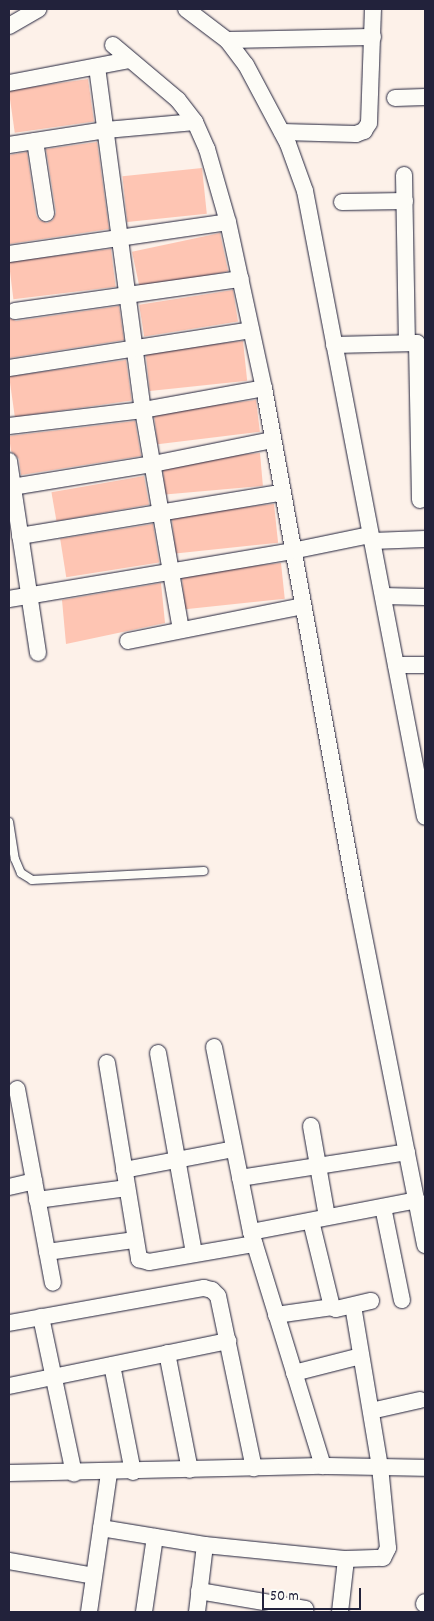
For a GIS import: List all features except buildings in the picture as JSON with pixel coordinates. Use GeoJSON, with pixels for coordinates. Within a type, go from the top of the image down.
{"type":"FeatureCollection","features":[{"type":"Feature","properties":{"kind":"street"},"geometry":{"type":"LineString","coordinates":[[9,26],[38,9]]}},
{"type":"Feature","properties":{"kind":"street"},"geometry":{"type":"LineString","coordinates":[[186,9],[227,40],[246,65],[282,132],[305,191],[396,665],[418,746],[425,817]]}},
{"type":"Feature","properties":{"kind":"street"},"geometry":{"type":"LineString","coordinates":[[282,132],[356,134],[364,131],[369,123],[373,9]]}},
{"type":"Feature","properties":{"kind":"street"},"geometry":{"type":"LineString","coordinates":[[227,40],[373,37]]}},
{"type":"Feature","properties":{"kind":"street"},"geometry":{"type":"LineString","coordinates":[[113,45],[178,100],[195,122],[207,149],[228,222],[264,388],[302,606],[425,1246]]}},
{"type":"Feature","properties":{"kind":"street"},"geometry":{"type":"LineString","coordinates":[[9,83],[130,60]]}},
{"type":"Feature","properties":{"kind":"street"},"geometry":{"type":"LineString","coordinates":[[97,67],[144,410],[181,630]]}},
{"type":"Feature","properties":{"kind":"street"},"geometry":{"type":"LineString","coordinates":[[395,98],[425,98]]}},
{"type":"Feature","properties":{"kind":"street"},"geometry":{"type":"LineString","coordinates":[[9,145],[106,130],[195,122]]}},
{"type":"Feature","properties":{"kind":"street"},"geometry":{"type":"LineString","coordinates":[[35,141],[46,213]]}},
{"type":"Feature","properties":{"kind":"street"},"geometry":{"type":"LineString","coordinates":[[404,175],[416,343],[420,500]]}},
{"type":"Feature","properties":{"kind":"street"},"geometry":{"type":"LineString","coordinates":[[342,202],[405,201]]}},
{"type":"Feature","properties":{"kind":"street"},"geometry":{"type":"LineString","coordinates":[[9,254],[228,222]]}},
{"type":"Feature","properties":{"kind":"street"},"geometry":{"type":"LineString","coordinates":[[15,311],[241,279]]}},
{"type":"Feature","properties":{"kind":"street"},"geometry":{"type":"LineString","coordinates":[[9,368],[251,330]]}},
{"type":"Feature","properties":{"kind":"street"},"geometry":{"type":"LineString","coordinates":[[334,345],[416,343]]}},
{"type":"Feature","properties":{"kind":"street"},"geometry":{"type":"LineString","coordinates":[[9,426],[144,410],[264,388]]}},
{"type":"Feature","properties":{"kind":"street"},"geometry":{"type":"LineString","coordinates":[[12,486],[153,464],[272,440]]}},
{"type":"Feature","properties":{"kind":"street"},"geometry":{"type":"LineString","coordinates":[[9,460],[38,653]]}},
{"type":"Feature","properties":{"kind":"street"},"geometry":{"type":"LineString","coordinates":[[20,536],[281,493]]}},
{"type":"Feature","properties":{"kind":"street"},"geometry":{"type":"LineString","coordinates":[[9,599],[371,538],[425,539]]}},
{"type":"Feature","properties":{"kind":"street"},"geometry":{"type":"LineString","coordinates":[[383,596],[425,597]]}},
{"type":"Feature","properties":{"kind":"street"},"geometry":{"type":"LineString","coordinates":[[128,641],[302,606]]}},
{"type":"Feature","properties":{"kind":"street"},"geometry":{"type":"LineString","coordinates":[[396,665],[425,665]]}},
{"type":"Feature","properties":{"kind":"street"},"geometry":{"type":"LineString","coordinates":[[214,1047],[253,1238],[323,1466]]}},
{"type":"Feature","properties":{"kind":"street"},"geometry":{"type":"LineString","coordinates":[[158,1053],[194,1253]]}},
{"type":"Feature","properties":{"kind":"street"},"geometry":{"type":"LineString","coordinates":[[107,1063],[135,1240],[139,1259],[142,1262],[194,1253],[311,1221],[417,1200]]}},
{"type":"Feature","properties":{"kind":"street"},"geometry":{"type":"LineString","coordinates":[[17,1089],[53,1283]]}},
{"type":"Feature","properties":{"kind":"street"},"geometry":{"type":"LineString","coordinates":[[311,1126],[328,1218]]}},
{"type":"Feature","properties":{"kind":"street"},"geometry":{"type":"LineString","coordinates":[[124,1170],[234,1149]]}},
{"type":"Feature","properties":{"kind":"street"},"geometry":{"type":"LineString","coordinates":[[240,1178],[407,1152]]}},
{"type":"Feature","properties":{"kind":"street"},"geometry":{"type":"LineString","coordinates":[[9,1187],[34,1181]]}},
{"type":"Feature","properties":{"kind":"street"},"geometry":{"type":"LineString","coordinates":[[37,1200],[127,1188]]}},
{"type":"Feature","properties":{"kind":"street"},"geometry":{"type":"LineString","coordinates":[[383,1207],[402,1300]]}},
{"type":"Feature","properties":{"kind":"street"},"geometry":{"type":"LineString","coordinates":[[311,1221],[332,1306]]}},
{"type":"Feature","properties":{"kind":"street"},"geometry":{"type":"LineString","coordinates":[[47,1252],[135,1240]]}},
{"type":"Feature","properties":{"kind":"street"},"geometry":{"type":"LineString","coordinates":[[9,1323],[204,1288],[218,1296],[254,1468]]}},
{"type":"Feature","properties":{"kind":"street"},"geometry":{"type":"LineString","coordinates":[[276,1316],[332,1306],[336,1309],[371,1302]]}},
{"type":"Feature","properties":{"kind":"street"},"geometry":{"type":"LineString","coordinates":[[102,1528],[205,1545],[346,1559],[375,1559],[386,1554],[380,1467],[353,1306]]}},
{"type":"Feature","properties":{"kind":"street"},"geometry":{"type":"LineString","coordinates":[[41,1317],[74,1474]]}},
{"type":"Feature","properties":{"kind":"street"},"geometry":{"type":"LineString","coordinates":[[9,1386],[228,1341]]}},
{"type":"Feature","properties":{"kind":"street"},"geometry":{"type":"LineString","coordinates":[[166,1353],[190,1470]]}},
{"type":"Feature","properties":{"kind":"street"},"geometry":{"type":"LineString","coordinates":[[294,1373],[361,1356]]}},
{"type":"Feature","properties":{"kind":"street"},"geometry":{"type":"LineString","coordinates":[[112,1365],[133,1472]]}},
{"type":"Feature","properties":{"kind":"street"},"geometry":{"type":"LineString","coordinates":[[371,1411],[420,1400]]}},
{"type":"Feature","properties":{"kind":"street"},"geometry":{"type":"LineString","coordinates":[[9,1473],[74,1474],[323,1466],[425,1468]]}},
{"type":"Feature","properties":{"kind":"street"},"geometry":{"type":"LineString","coordinates":[[89,1612],[109,1473]]}},
{"type":"Feature","properties":{"kind":"street"},"geometry":{"type":"LineString","coordinates":[[144,1612],[156,1536]]}},
{"type":"Feature","properties":{"kind":"street"},"geometry":{"type":"LineString","coordinates":[[196,1612],[205,1545]]}},
{"type":"Feature","properties":{"kind":"street"},"geometry":{"type":"LineString","coordinates":[[340,1612],[346,1559]]}},
{"type":"Feature","properties":{"kind":"street"},"geometry":{"type":"LineString","coordinates":[[9,1561],[94,1576]]}},
{"type":"Feature","properties":{"kind":"street"},"geometry":{"type":"LineString","coordinates":[[199,1591],[305,1609]]}},
{"type":"Feature","properties":{"kind":"lane"},"geometry":{"type":"LineString","coordinates":[[9,822],[15,859],[21,873],[32,880],[204,871]]}}]}
